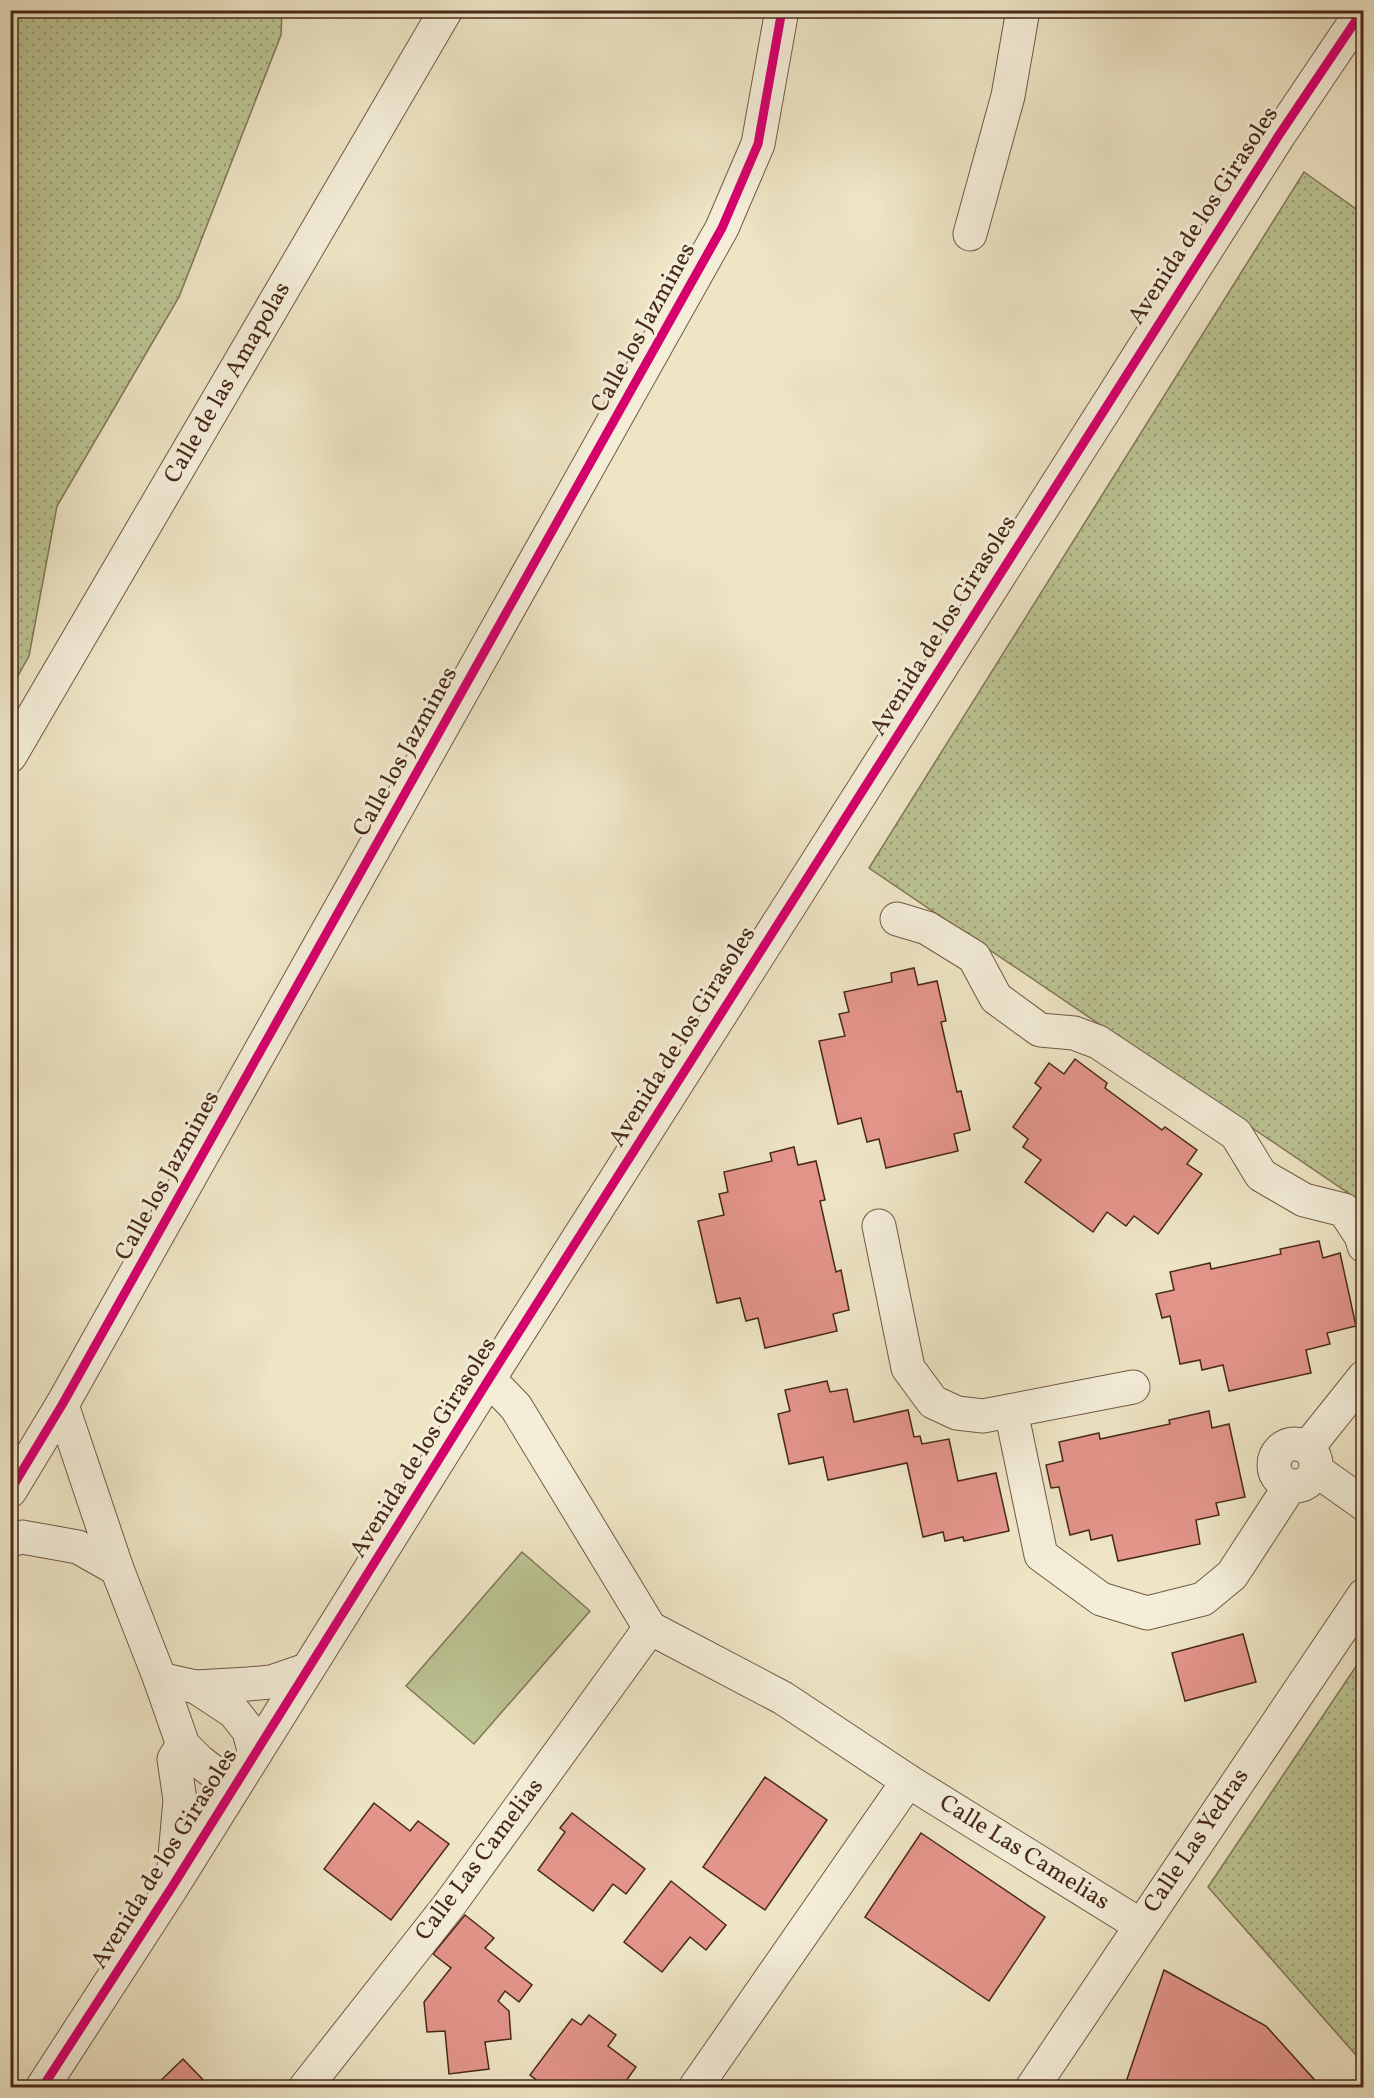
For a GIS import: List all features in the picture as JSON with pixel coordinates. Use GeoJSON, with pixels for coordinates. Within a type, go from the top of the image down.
{"type":"FeatureCollection","features":[{"type":"Feature","properties":{"kind":"street","name":"Calle de las Amapolas"},"geometry":{"type":"LineString","coordinates":[[10,756],[446,10]]}},
{"type":"Feature","properties":{"kind":"street","name":"Calle los Jazmines"},"geometry":{"type":"LineString","coordinates":[[10,1491],[62,1405],[722,228],[758,144],[782,10]]}},
{"type":"Feature","properties":{"kind":"street"},"geometry":{"type":"LineString","coordinates":[[970,234],[1008,96],[1023,10]]}},
{"type":"Feature","properties":{"kind":"street","name":"Avenida de los Girasoles"},"geometry":{"type":"LineString","coordinates":[[1279,135],[1343,10]]}},
{"type":"Feature","properties":{"kind":"street","name":"Avenida de los Girasoles"},"geometry":{"type":"LineString","coordinates":[[42,2088],[172,1887],[489,1379],[1279,135],[1364,10]]}},
{"type":"Feature","properties":{"kind":"street"},"geometry":{"type":"LineString","coordinates":[[897,919],[927,928],[974,957],[996,998],[1040,1030],[1074,1033],[1098,1042],[1236,1134],[1261,1175],[1304,1200],[1344,1210],[1361,1236],[1364,1246]]}},
{"type":"Feature","properties":{"kind":"street"},"geometry":{"type":"LineString","coordinates":[[879,1226],[908,1368],[933,1402],[957,1413],[983,1416],[1133,1387]]}},
{"type":"Feature","properties":{"kind":"street"},"geometry":{"type":"LineString","coordinates":[[1011,1411],[1041,1555],[1101,1599],[1147,1613],[1203,1599],[1232,1575],[1364,1377]]}},
{"type":"Feature","properties":{"kind":"street"},"geometry":{"type":"LineString","coordinates":[[489,1379],[516,1407],[650,1628]]}},
{"type":"Feature","properties":{"kind":"street"},"geometry":{"type":"LineString","coordinates":[[62,1405],[117,1569],[183,1744],[199,1761],[216,1774],[229,1777],[249,1764],[249,1731],[234,1712],[196,1687]]}},
{"type":"Feature","properties":{"kind":"street"},"geometry":{"type":"LineString","coordinates":[[1304,1468],[1364,1504]]}},
{"type":"Feature","properties":{"kind":"street"},"geometry":{"type":"LineString","coordinates":[[10,1540],[22,1537],[78,1547],[117,1569]]}},
{"type":"Feature","properties":{"kind":"street","name":"Calle Las Yedras"},"geometry":{"type":"LineString","coordinates":[[1032,2088],[1364,1595]]}},
{"type":"Feature","properties":{"kind":"street","name":"Calle Las Camelias"},"geometry":{"type":"LineString","coordinates":[[305,2088],[450,1904],[650,1628],[783,1698],[908,1781],[1140,1925]]}},
{"type":"Feature","properties":{"kind":"street"},"geometry":{"type":"LineString","coordinates":[[160,1679],[196,1687],[271,1682],[306,1670]]}},
{"type":"Feature","properties":{"kind":"street"},"geometry":{"type":"LineString","coordinates":[[172,1887],[180,1800],[174,1759],[183,1744]]}},
{"type":"Feature","properties":{"kind":"street"},"geometry":{"type":"LineString","coordinates":[[695,2088],[908,1781]]}},
{"type":"Feature","properties":{"kind":"green space"},"geometry":{"type":"Polygon","coordinates":[[[11,10],[282,11],[281,35],[179,297],[57,506],[29,656],[11,688],[11,10]]]}},
{"type":"Feature","properties":{"kind":"green space"},"geometry":{"type":"Polygon","coordinates":[[[1304,172],[1363,214],[1363,1203],[869,868],[1304,172]]]}},
{"type":"Feature","properties":{"kind":"green space"},"geometry":{"type":"Polygon","coordinates":[[[522,1552],[590,1611],[474,1744],[406,1686],[522,1552]]]}},
{"type":"Feature","properties":{"kind":"green space"},"geometry":{"type":"Polygon","coordinates":[[[1363,1656],[1363,2063],[1208,1887],[1363,1656]]]}},
{"type":"Feature","properties":{"kind":"building"},"geometry":{"type":"Polygon","coordinates":[[[914,968],[918,985],[937,981],[946,1021],[941,1022],[957,1092],[961,1091],[970,1130],[954,1134],[958,1151],[886,1168],[879,1139],[867,1142],[861,1118],[838,1124],[819,1041],[845,1036],[839,1014],[849,1012],[844,992],[892,982],[891,973],[914,968]]]}},
{"type":"Feature","properties":{"kind":"building"},"geometry":{"type":"Polygon","coordinates":[[[1075,1059],[1107,1083],[1105,1088],[1162,1130],[1165,1127],[1197,1150],[1187,1164],[1202,1174],[1158,1234],[1134,1216],[1126,1226],[1107,1212],[1093,1232],[1025,1182],[1041,1160],[1023,1147],[1028,1139],[1013,1127],[1041,1088],[1035,1083],[1049,1063],[1064,1074],[1075,1059]]]}},
{"type":"Feature","properties":{"kind":"building"},"geometry":{"type":"Polygon","coordinates":[[[794,1147],[798,1165],[816,1161],[825,1200],[820,1201],[836,1272],[841,1270],[849,1310],[833,1314],[837,1331],[765,1348],[758,1318],[746,1321],[740,1298],[717,1303],[698,1221],[724,1215],[719,1194],[728,1192],[724,1172],[772,1161],[770,1153],[794,1147]]]}},
{"type":"Feature","properties":{"kind":"building"},"geometry":{"type":"Polygon","coordinates":[[[1319,1241],[1323,1258],[1340,1253],[1356,1326],[1327,1333],[1330,1344],[1306,1350],[1311,1373],[1229,1391],[1223,1365],[1202,1370],[1200,1360],[1180,1364],[1170,1316],[1162,1318],[1156,1294],[1174,1290],[1170,1272],[1210,1263],[1211,1269],[1281,1254],[1280,1249],[1319,1241]]]}},
{"type":"Feature","properties":{"kind":"building"},"geometry":{"type":"Polygon","coordinates":[[[827,1381],[830,1392],[847,1389],[854,1422],[908,1410],[914,1437],[920,1436],[922,1444],[949,1439],[958,1481],[996,1473],[1009,1531],[964,1541],[963,1537],[945,1541],[943,1532],[923,1537],[907,1463],[828,1480],[823,1457],[789,1464],[778,1414],[790,1411],[785,1390],[827,1381]]]}},
{"type":"Feature","properties":{"kind":"building"},"geometry":{"type":"Polygon","coordinates":[[[1209,1411],[1212,1428],[1229,1424],[1245,1497],[1216,1503],[1219,1515],[1196,1520],[1200,1544],[1118,1561],[1112,1535],[1091,1540],[1089,1530],[1070,1535],[1059,1487],[1051,1488],[1046,1465],[1063,1461],[1059,1442],[1099,1433],[1100,1439],[1170,1424],[1169,1420],[1209,1411]]]}},
{"type":"Feature","properties":{"kind":"building"},"geometry":{"type":"Polygon","coordinates":[[[1243,1634],[1256,1682],[1185,1701],[1172,1653],[1243,1634]]]}},
{"type":"Feature","properties":{"kind":"building"},"geometry":{"type":"Polygon","coordinates":[[[765,1777],[827,1820],[765,1910],[703,1867],[765,1777]]]}},
{"type":"Feature","properties":{"kind":"building"},"geometry":{"type":"Polygon","coordinates":[[[374,1803],[410,1831],[418,1821],[449,1844],[391,1920],[324,1869],[374,1803]]]}},
{"type":"Feature","properties":{"kind":"building"},"geometry":{"type":"Polygon","coordinates":[[[572,1813],[645,1869],[626,1894],[613,1884],[593,1911],[538,1870],[565,1832],[560,1828],[572,1813]]]}},
{"type":"Feature","properties":{"kind":"building"},"geometry":{"type":"Polygon","coordinates":[[[921,1833],[1045,1917],[989,2001],[865,1917],[921,1833]]]}},
{"type":"Feature","properties":{"kind":"building"},"geometry":{"type":"Polygon","coordinates":[[[671,1881],[726,1925],[706,1950],[690,1937],[662,1972],[624,1942],[671,1881]]]}},
{"type":"Feature","properties":{"kind":"building"},"geometry":{"type":"Polygon","coordinates":[[[465,1915],[494,1938],[485,1948],[532,1985],[519,2002],[505,1991],[498,2001],[509,2011],[511,2039],[485,2042],[489,2069],[449,2074],[445,2031],[427,2032],[424,2002],[451,1968],[433,1954],[465,1915]]]}},
{"type":"Feature","properties":{"kind":"building"},"geometry":{"type":"Polygon","coordinates":[[[1164,1970],[1266,2026],[1322,2088],[1124,2088],[1164,1970]]]}},
{"type":"Feature","properties":{"kind":"building"},"geometry":{"type":"Polygon","coordinates":[[[589,2015],[616,2035],[608,2046],[636,2067],[621,2088],[547,2088],[530,2075],[572,2019],[581,2025],[589,2015]]]}},
{"type":"Feature","properties":{"kind":"building"},"geometry":{"type":"Polygon","coordinates":[[[183,2059],[211,2088],[153,2088],[183,2059]]]}},
{"type":"Feature","properties":{"kind":"cycle path"},"geometry":{"type":"LineString","coordinates":[[10,1491],[62,1405],[722,228],[758,144],[782,10]]}},
{"type":"Feature","properties":{"kind":"cycle path"},"geometry":{"type":"LineString","coordinates":[[42,2088],[172,1887],[489,1379],[1279,135],[1363,10]]}}]}
